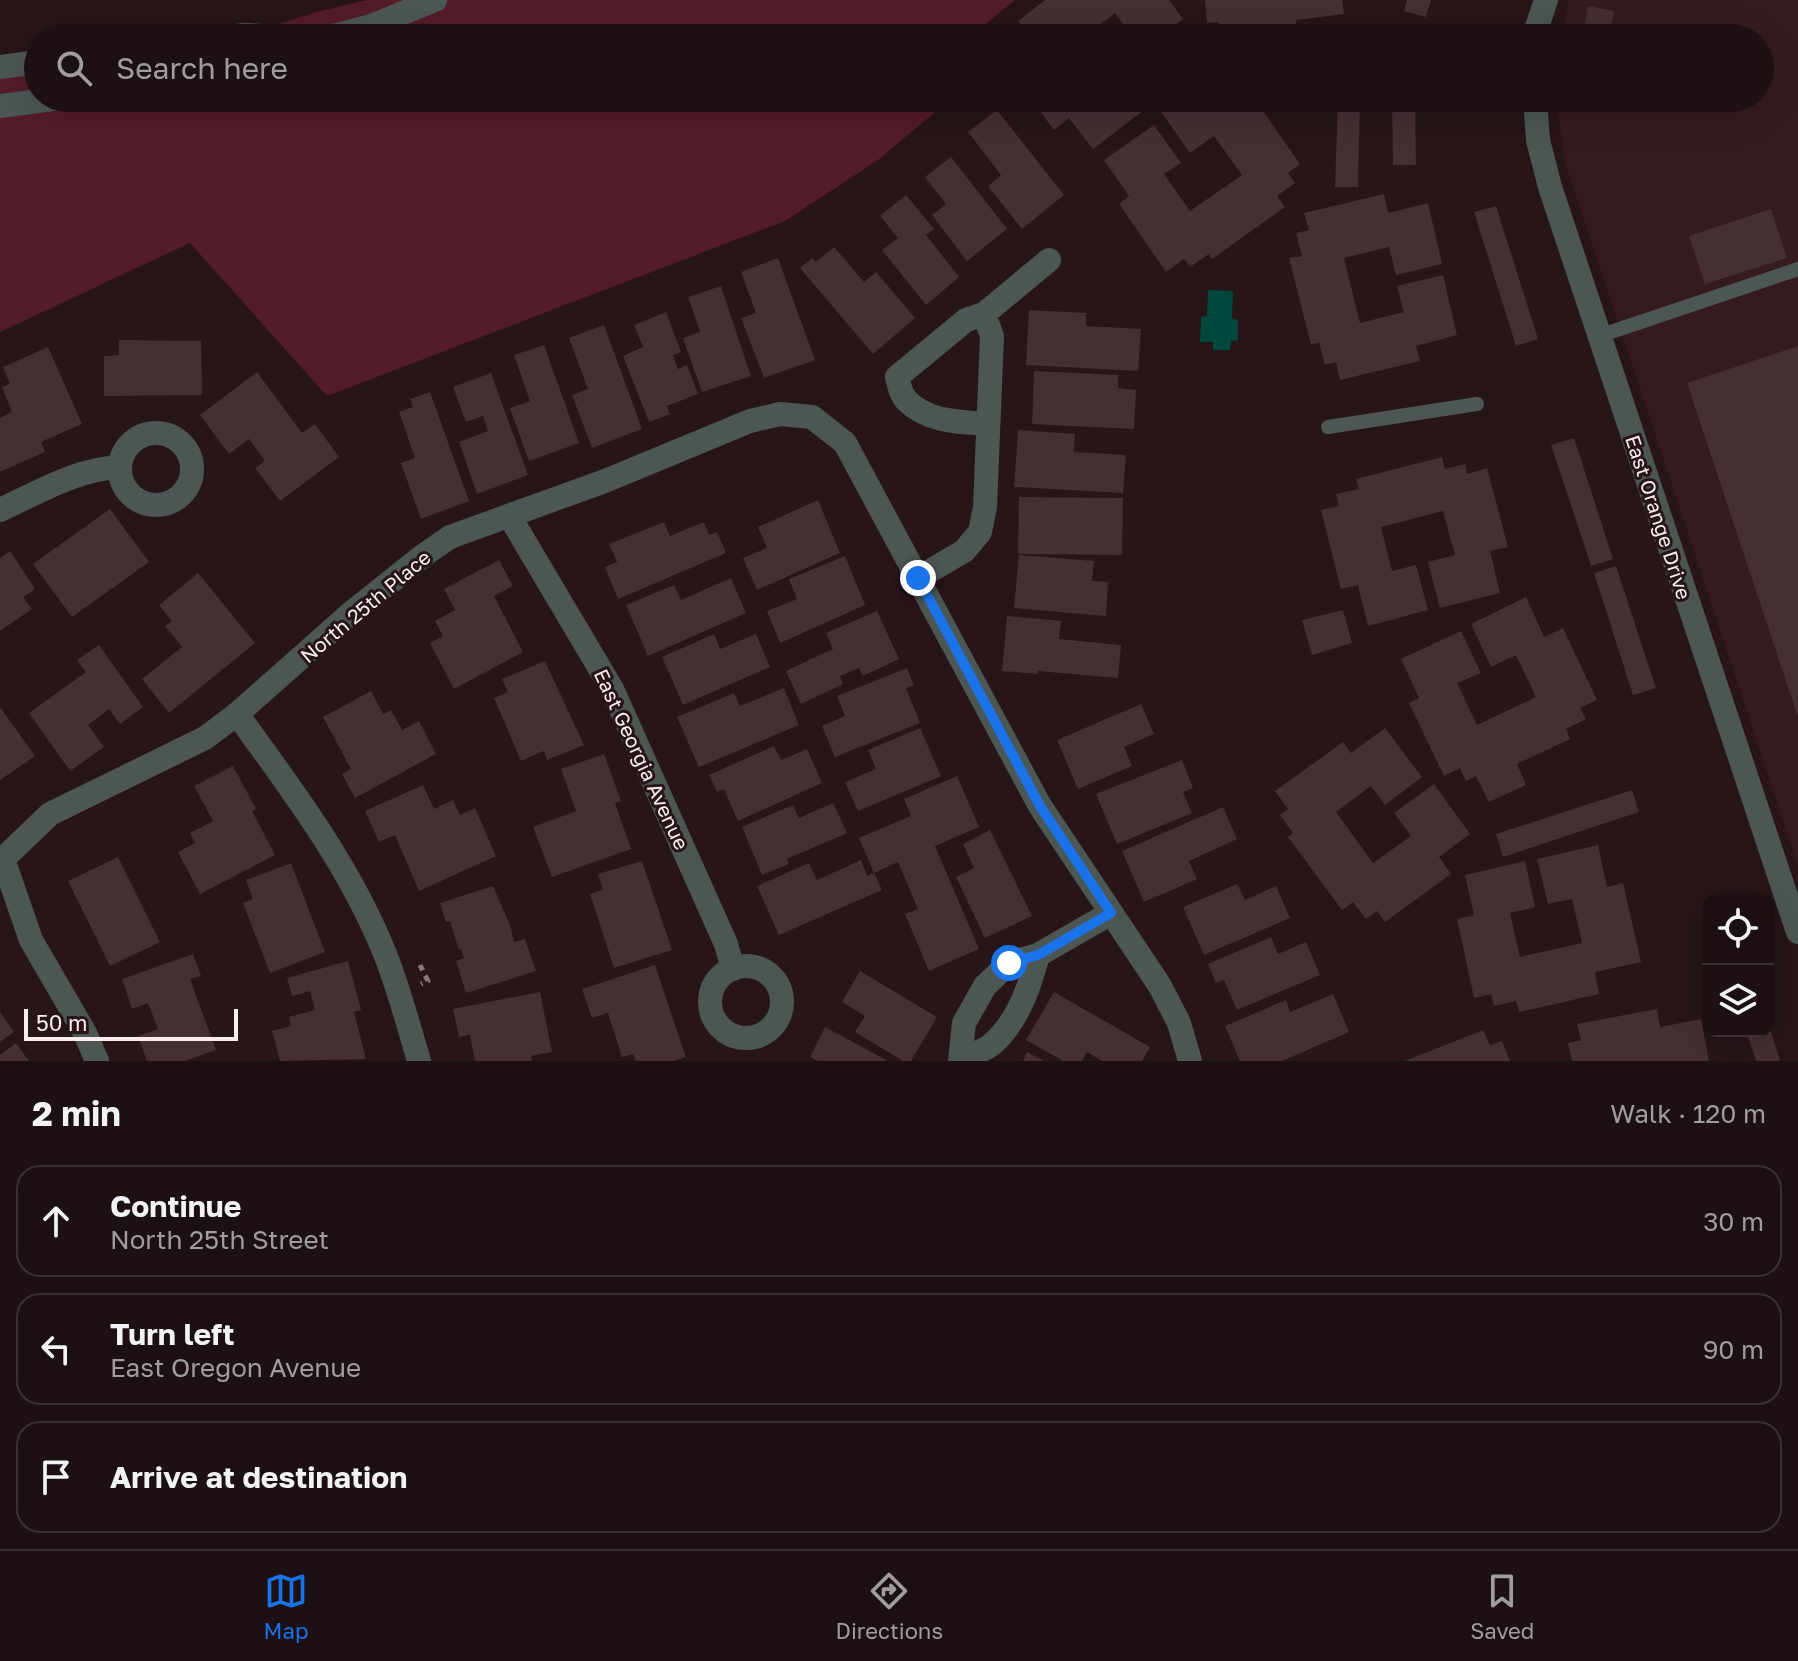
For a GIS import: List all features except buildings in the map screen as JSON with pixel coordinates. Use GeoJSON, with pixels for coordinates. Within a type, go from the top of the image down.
{"type":"FeatureCollection","features":[{"type":"Feature","properties":{"kind":"street"},"geometry":{"type":"LineString","coordinates":[[376,24],[435,0]]}},
{"type":"Feature","properties":{"kind":"street"},"geometry":{"type":"LineString","coordinates":[[1538,24],[1546,0]]}},
{"type":"Feature","properties":{"kind":"street"},"geometry":{"type":"LineString","coordinates":[[0,67],[24,64]]}},
{"type":"Feature","properties":{"kind":"street"},"geometry":{"type":"LineString","coordinates":[[0,106],[24,103]]}},
{"type":"Feature","properties":{"kind":"street","name":"East Orange Drive"},"geometry":{"type":"LineString","coordinates":[[1536,112],[1538,140],[1550,187],[1798,932]]}},
{"type":"Feature","properties":{"kind":"street"},"geometry":{"type":"LineString","coordinates":[[988,424],[955,422],[926,415],[905,399],[897,377],[966,320],[984,314],[1049,260]]}},
{"type":"Feature","properties":{"kind":"street"},"geometry":{"type":"LineString","coordinates":[[984,314],[992,336],[985,507],[980,532],[964,551],[918,578],[1040,806],[1160,986],[1179,1023],[1190,1061]]}},
{"type":"Feature","properties":{"kind":"street","name":"North 25th Place"},"geometry":{"type":"LineString","coordinates":[[1,859],[50,814],[205,738],[237,714],[350,614],[450,537],[605,481],[750,421],[780,414],[812,417],[845,443],[918,578]]}},
{"type":"Feature","properties":{"kind":"street"},"geometry":{"type":"LineString","coordinates":[[0,510],[76,474],[96,468],[120,467]]}},
{"type":"Feature","properties":{"kind":"street","name":"East Georgia Avenue"},"geometry":{"type":"LineString","coordinates":[[510,517],[612,689],[726,944],[733,969]]}},
{"type":"Feature","properties":{"kind":"street"},"geometry":{"type":"LineString","coordinates":[[237,714],[315,820],[345,871],[384,950],[419,1061]]}},
{"type":"Feature","properties":{"kind":"street"},"geometry":{"type":"LineString","coordinates":[[1,859],[31,940],[85,1033],[97,1061]]}},
{"type":"Feature","properties":{"kind":"street"},"geometry":{"type":"LineString","coordinates":[[961,1060],[964,1023],[985,986],[1009,963],[1038,955],[1111,913]]}},
{"type":"Feature","properties":{"kind":"street"},"geometry":{"type":"LineString","coordinates":[[961,1060],[990,1045],[1019,1010],[1030,986],[1038,955]]}},
{"type":"Feature","properties":{"kind":"lane"},"geometry":{"type":"LineString","coordinates":[[1599,336],[1798,269]]}},
{"type":"Feature","properties":{"kind":"lane"},"geometry":{"type":"LineString","coordinates":[[1328,427],[1477,404]]}},
{"type":"Feature","properties":{"kind":"shaded area"},"geometry":{"type":"Polygon","coordinates":[[[367,0],[1015,0],[986,24],[279,24],[367,0]]]}},
{"type":"Feature","properties":{"kind":"shaded area"},"geometry":{"type":"Polygon","coordinates":[[[1569,0],[1798,0],[1798,865],[1564,160],[1559,112],[1774,112],[1774,24],[1564,24],[1569,0]]]}},
{"type":"Feature","properties":{"kind":"shaded area"},"geometry":{"type":"Polygon","coordinates":[[[24,74],[24,112],[935,112],[878,160],[785,221],[327,396],[190,243],[0,332],[0,77],[24,74]]]}},
{"type":"Feature","properties":{"kind":"shaded area"},"geometry":{"type":"Polygon","coordinates":[[[1208,290],[1233,291],[1232,319],[1238,320],[1238,340],[1231,341],[1230,350],[1213,350],[1213,342],[1200,342],[1201,317],[1207,316],[1208,290]]]}},
{"type":"Feature","properties":{"kind":"route"},"geometry":{"type":"LineString","coordinates":[[918,578],[1040,806],[1111,913],[1038,955],[1009,963]]}}]}
